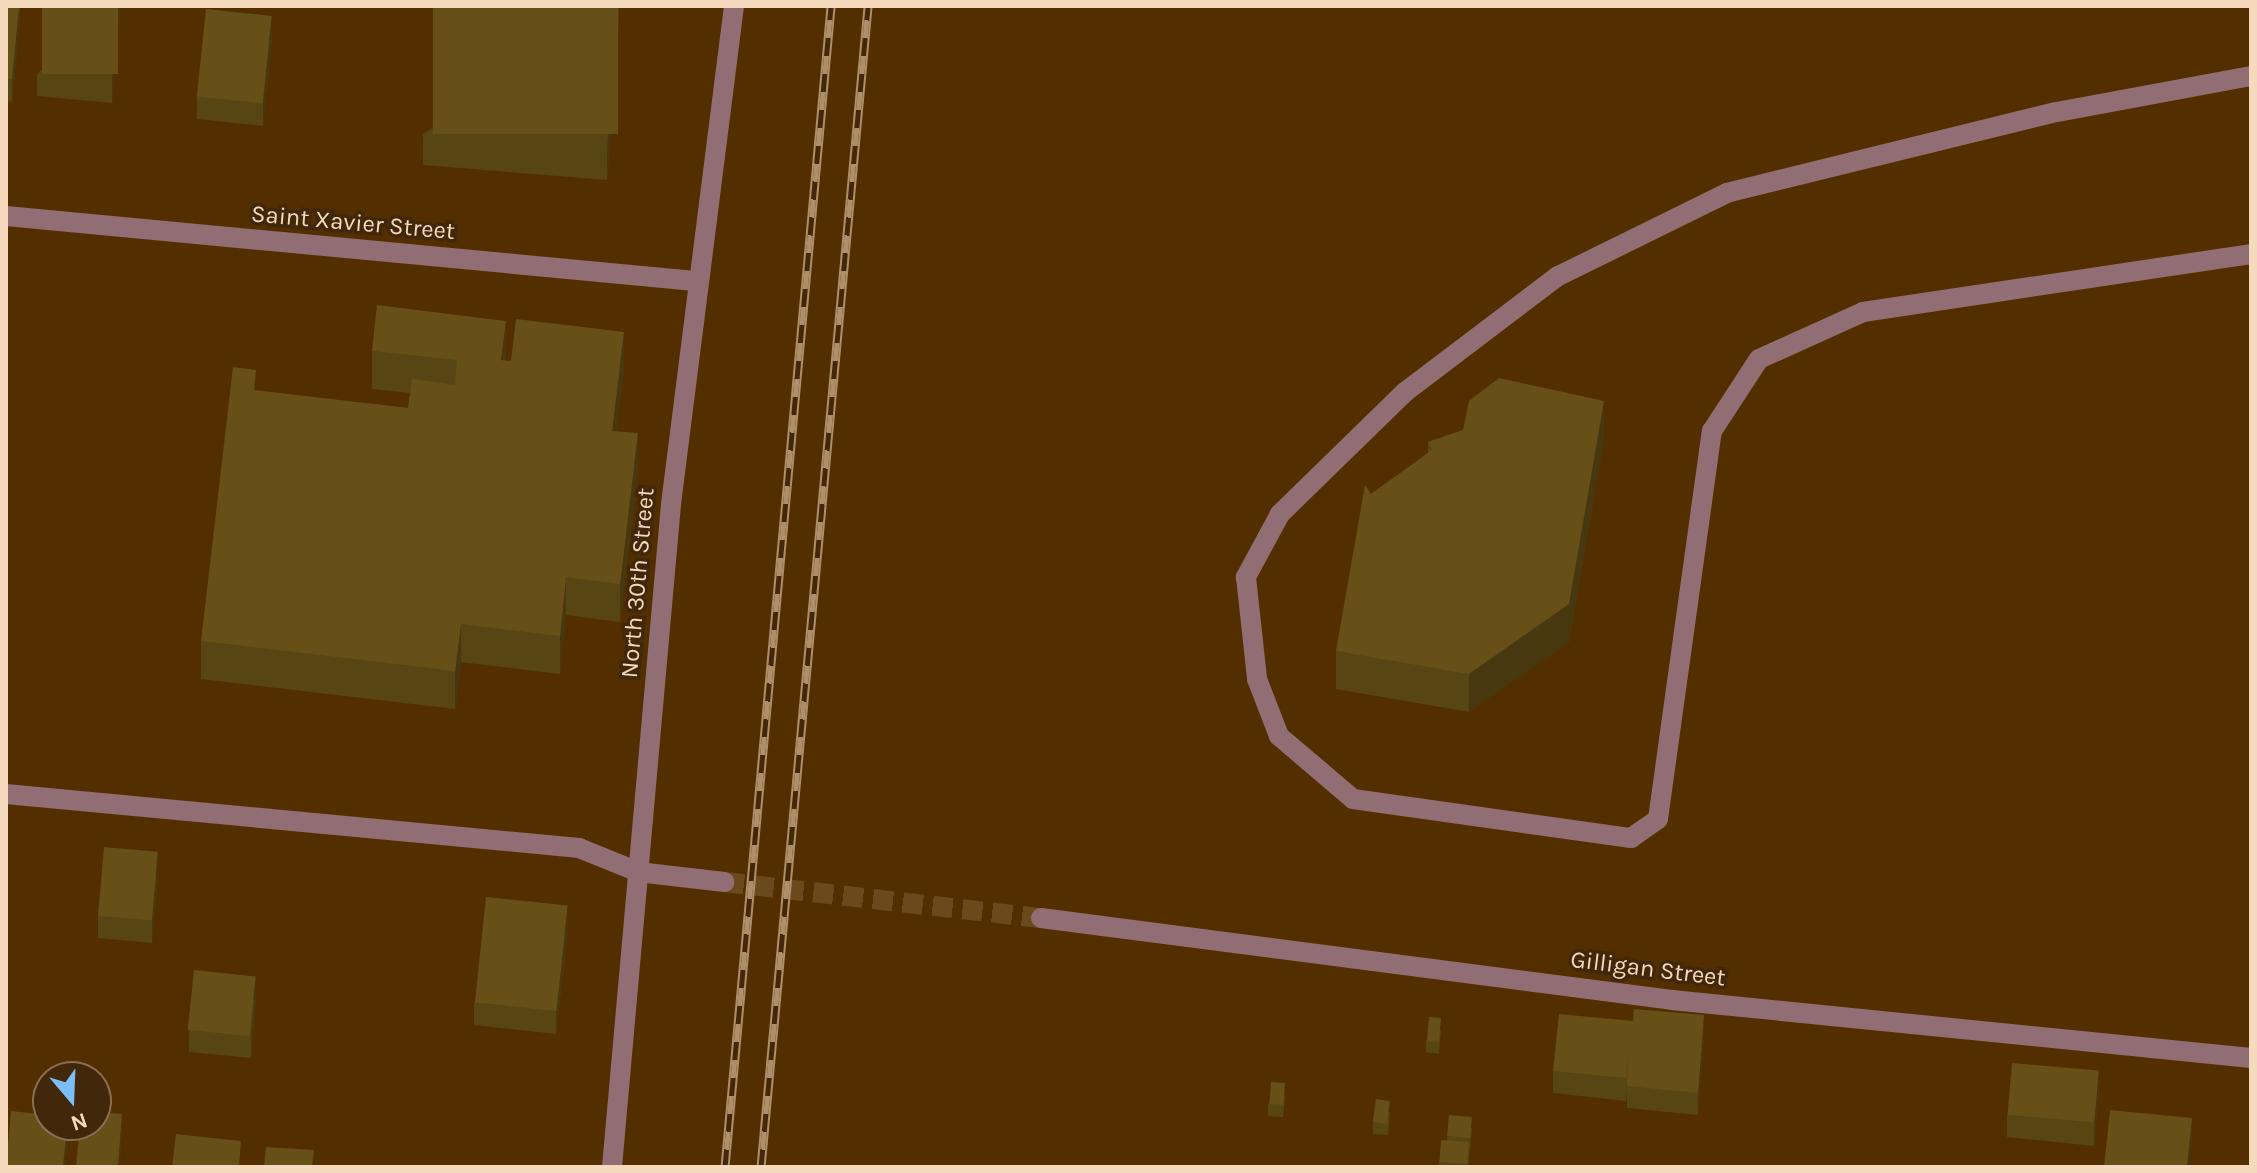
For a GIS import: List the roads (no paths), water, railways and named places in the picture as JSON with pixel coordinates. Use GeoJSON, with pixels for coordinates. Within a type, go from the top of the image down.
{"type":"FeatureCollection","features":[{"type":"Feature","properties":{"kind":"street","name":"North 30th Street"},"geometry":{"type":"LineString","coordinates":[[612,1167],[695,281],[734,6]]}},
{"type":"Feature","properties":{"kind":"street"},"geometry":{"type":"LineString","coordinates":[[2251,76],[2056,112],[1727,193],[1558,276],[1405,392],[1280,514],[1246,577],[1257,679],[1279,736],[1353,799],[1631,838],[1658,819],[1712,431],[1759,359],[1863,312],[2251,254]]}},
{"type":"Feature","properties":{"kind":"street","name":"Saint Xavier Street"},"geometry":{"type":"LineString","coordinates":[[6,216],[695,281]]}},
{"type":"Feature","properties":{"kind":"street"},"geometry":{"type":"LineString","coordinates":[[6,794],[579,848],[638,872],[724,882]]}},
{"type":"Feature","properties":{"kind":"street","name":"Gilligan Street"},"geometry":{"type":"LineString","coordinates":[[1041,918],[1672,1000],[2251,1058]]}},
{"type":"Feature","properties":{"kind":"tunnel"},"geometry":{"type":"LineString","coordinates":[[724,882],[1041,918]]}},
{"type":"Feature","properties":{"kind":"railway"},"geometry":{"type":"LineString","coordinates":[[725,1167],[831,6]]}},
{"type":"Feature","properties":{"kind":"railway"},"geometry":{"type":"LineString","coordinates":[[761,1167],[868,6]]}}]}
